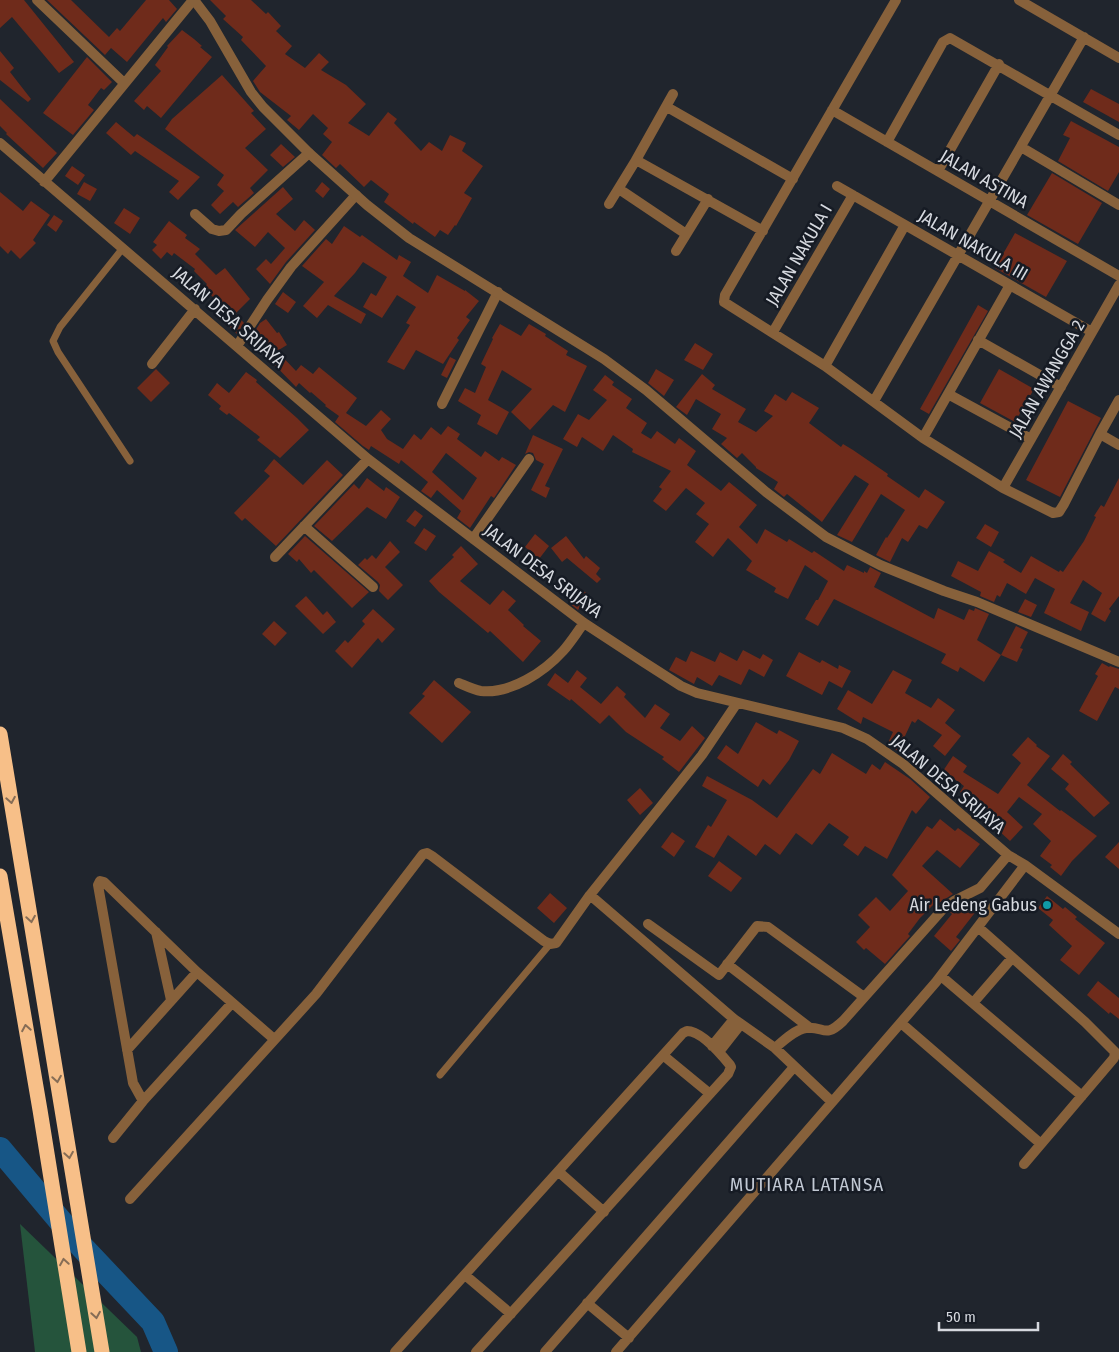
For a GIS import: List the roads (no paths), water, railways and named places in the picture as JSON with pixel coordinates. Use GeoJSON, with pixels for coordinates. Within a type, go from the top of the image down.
{"type":"FeatureCollection","features":[{"type":"Feature","properties":{"kind":"highway"},"geometry":{"type":"LineString","coordinates":[[0,734],[102,1352]]}},
{"type":"Feature","properties":{"kind":"highway"},"geometry":{"type":"LineString","coordinates":[[0,876],[78,1350]]}},
{"type":"Feature","properties":{"kind":"street"},"geometry":{"type":"LineString","coordinates":[[37,0],[124,83]]}},
{"type":"Feature","properties":{"kind":"street"},"geometry":{"type":"LineString","coordinates":[[44,182],[193,0],[210,21],[256,99],[309,153],[382,218],[409,238],[604,359],[646,390],[766,492],[826,536],[880,565],[976,602],[1119,662]]}},
{"type":"Feature","properties":{"kind":"street"},"geometry":{"type":"LineString","coordinates":[[896,0],[726,295],[724,302],[825,366],[923,438],[1003,488],[1050,512],[1058,512],[1064,504],[1119,400]]}},
{"type":"Feature","properties":{"kind":"street"},"geometry":{"type":"LineString","coordinates":[[1019,0],[1119,58]]}},
{"type":"Feature","properties":{"kind":"street"},"geometry":{"type":"LineString","coordinates":[[874,401],[1084,37]]}},
{"type":"Feature","properties":{"kind":"street"},"geometry":{"type":"LineString","coordinates":[[887,142],[945,39],[950,38],[999,64],[1119,135]]}},
{"type":"Feature","properties":{"kind":"street"},"geometry":{"type":"LineString","coordinates":[[938,171],[999,64]]}},
{"type":"Feature","properties":{"kind":"street"},"geometry":{"type":"LineString","coordinates":[[609,204],[673,94]]}},
{"type":"Feature","properties":{"kind":"street"},"geometry":{"type":"LineString","coordinates":[[667,106],[793,179]]}},
{"type":"Feature","properties":{"kind":"street","name":"JALAN ASTINA"},"geometry":{"type":"LineString","coordinates":[[832,110],[1119,276]]}},
{"type":"Feature","properties":{"kind":"street","name":"JALAN DESA SRIJAYA"},"geometry":{"type":"LineString","coordinates":[[0,143],[368,459],[584,622],[681,686],[697,693],[843,728],[867,739],[903,764],[1008,855],[1025,865],[1119,934]]}},
{"type":"Feature","properties":{"kind":"street"},"geometry":{"type":"LineString","coordinates":[[1020,147],[1119,205]]}},
{"type":"Feature","properties":{"kind":"street"},"geometry":{"type":"LineString","coordinates":[[195,214],[212,229],[226,230],[241,214],[309,153]]}},
{"type":"Feature","properties":{"kind":"street"},"geometry":{"type":"LineString","coordinates":[[636,160],[763,231]]}},
{"type":"Feature","properties":{"kind":"street","name":"JALAN NAKULA III"},"geometry":{"type":"LineString","coordinates":[[837,186],[1092,332]]}},
{"type":"Feature","properties":{"kind":"street"},"geometry":{"type":"LineString","coordinates":[[619,188],[686,234]]}},
{"type":"Feature","properties":{"kind":"street"},"geometry":{"type":"LineString","coordinates":[[238,346],[291,267],[356,195]]}},
{"type":"Feature","properties":{"kind":"street","name":"JALAN NAKULA I"},"geometry":{"type":"LineString","coordinates":[[773,332],[854,195]]}},
{"type":"Feature","properties":{"kind":"street"},"geometry":{"type":"LineString","coordinates":[[676,251],[708,199]]}},
{"type":"Feature","properties":{"kind":"street"},"geometry":{"type":"LineString","coordinates":[[825,366],[905,225]]}},
{"type":"Feature","properties":{"kind":"street"},"geometry":{"type":"LineString","coordinates":[[923,438],[1010,285]]}},
{"type":"Feature","properties":{"kind":"street","name":"JALAN AWANGGA 2"},"geometry":{"type":"LineString","coordinates":[[1003,488],[1119,285]]}},
{"type":"Feature","properties":{"kind":"street"},"geometry":{"type":"LineString","coordinates":[[442,404],[498,292]]}},
{"type":"Feature","properties":{"kind":"street"},"geometry":{"type":"LineString","coordinates":[[152,364],[195,309]]}},
{"type":"Feature","properties":{"kind":"street"},"geometry":{"type":"LineString","coordinates":[[978,340],[1061,387]]}},
{"type":"Feature","properties":{"kind":"street"},"geometry":{"type":"LineString","coordinates":[[948,394],[1031,439]]}},
{"type":"Feature","properties":{"kind":"street"},"geometry":{"type":"LineString","coordinates":[[1100,434],[1119,445]]}},
{"type":"Feature","properties":{"kind":"street"},"geometry":{"type":"LineString","coordinates":[[275,557],[368,459]]}},
{"type":"Feature","properties":{"kind":"street"},"geometry":{"type":"LineString","coordinates":[[474,539],[529,459]]}},
{"type":"Feature","properties":{"kind":"street"},"geometry":{"type":"LineString","coordinates":[[304,526],[372,587]]}},
{"type":"Feature","properties":{"kind":"street"},"geometry":{"type":"LineString","coordinates":[[459,683],[481,691],[492,691],[521,682],[537,673],[562,652],[584,622]]}},
{"type":"Feature","properties":{"kind":"street"},"geometry":{"type":"LineString","coordinates":[[130,1199],[316,994],[424,854],[427,853],[432,856],[544,941],[550,944],[558,941],[590,895],[702,755],[737,703]]}},
{"type":"Feature","properties":{"kind":"street"},"geometry":{"type":"LineString","coordinates":[[727,964],[810,1028],[821,1031],[833,1030],[943,909],[954,901],[980,888],[1008,855]]}},
{"type":"Feature","properties":{"kind":"street"},"geometry":{"type":"LineString","coordinates":[[616,1352],[941,976],[1025,865]]}},
{"type":"Feature","properties":{"kind":"street"},"geometry":{"type":"LineString","coordinates":[[143,1101],[134,1087],[98,882],[104,882],[198,972],[274,1040]]}},
{"type":"Feature","properties":{"kind":"street"},"geometry":{"type":"LineString","coordinates":[[590,895],[738,1021],[774,1048],[832,1102]]}},
{"type":"Feature","properties":{"kind":"street"},"geometry":{"type":"LineString","coordinates":[[648,924],[719,975],[757,926],[768,927],[864,997]]}},
{"type":"Feature","properties":{"kind":"street"},"geometry":{"type":"LineString","coordinates":[[978,927],[1114,1049],[1114,1058],[1024,1164]]}},
{"type":"Feature","properties":{"kind":"street"},"geometry":{"type":"LineString","coordinates":[[156,932],[171,1000]]}},
{"type":"Feature","properties":{"kind":"street"},"geometry":{"type":"LineString","coordinates":[[973,1003],[1012,958]]}},
{"type":"Feature","properties":{"kind":"street"},"geometry":{"type":"LineString","coordinates":[[127,1050],[198,972]]}},
{"type":"Feature","properties":{"kind":"street"},"geometry":{"type":"LineString","coordinates":[[941,976],[1082,1096]]}},
{"type":"Feature","properties":{"kind":"street"},"geometry":{"type":"LineString","coordinates":[[113,1138],[143,1101],[232,1003]]}},
{"type":"Feature","properties":{"kind":"street"},"geometry":{"type":"LineString","coordinates":[[715,1049],[738,1021]]}},
{"type":"Feature","properties":{"kind":"street"},"geometry":{"type":"LineString","coordinates":[[901,1023],[1041,1144]]}},
{"type":"Feature","properties":{"kind":"street"},"geometry":{"type":"LineString","coordinates":[[774,1048],[797,1032],[810,1028]]}},
{"type":"Feature","properties":{"kind":"street"},"geometry":{"type":"LineString","coordinates":[[395,1352],[683,1033],[687,1031],[696,1033],[715,1049],[731,1067],[728,1074],[476,1352]]}},
{"type":"Feature","properties":{"kind":"street"},"geometry":{"type":"LineString","coordinates":[[664,1056],[709,1093]]}},
{"type":"Feature","properties":{"kind":"street"},"geometry":{"type":"LineString","coordinates":[[545,1352],[794,1067]]}},
{"type":"Feature","properties":{"kind":"street"},"geometry":{"type":"LineString","coordinates":[[559,1172],[604,1212]]}},
{"type":"Feature","properties":{"kind":"street"},"geometry":{"type":"LineString","coordinates":[[465,1276],[511,1314]]}},
{"type":"Feature","properties":{"kind":"street"},"geometry":{"type":"LineString","coordinates":[[587,1303],[629,1338]]}},
{"type":"Feature","properties":{"kind":"lane"},"geometry":{"type":"LineString","coordinates":[[123,248],[60,327],[52,341],[130,461]]}},
{"type":"Feature","properties":{"kind":"lane"},"geometry":{"type":"LineString","coordinates":[[440,1075],[550,944]]}},
{"type":"Feature","properties":{"kind":"waterway"},"geometry":{"type":"LineString","coordinates":[[0,1149],[83,1248],[153,1322],[166,1352]]}},
{"type":"Feature","properties":{"kind":"place","name":"Air Ledeng Gabus"},"geometry":{"type":"Point","coordinates":[1047,905]}},
{"type":"Feature","properties":{"kind":"district","name":"MUTIARA LATANSA"},"geometry":{"type":"Point","coordinates":[807,1184]}}]}
